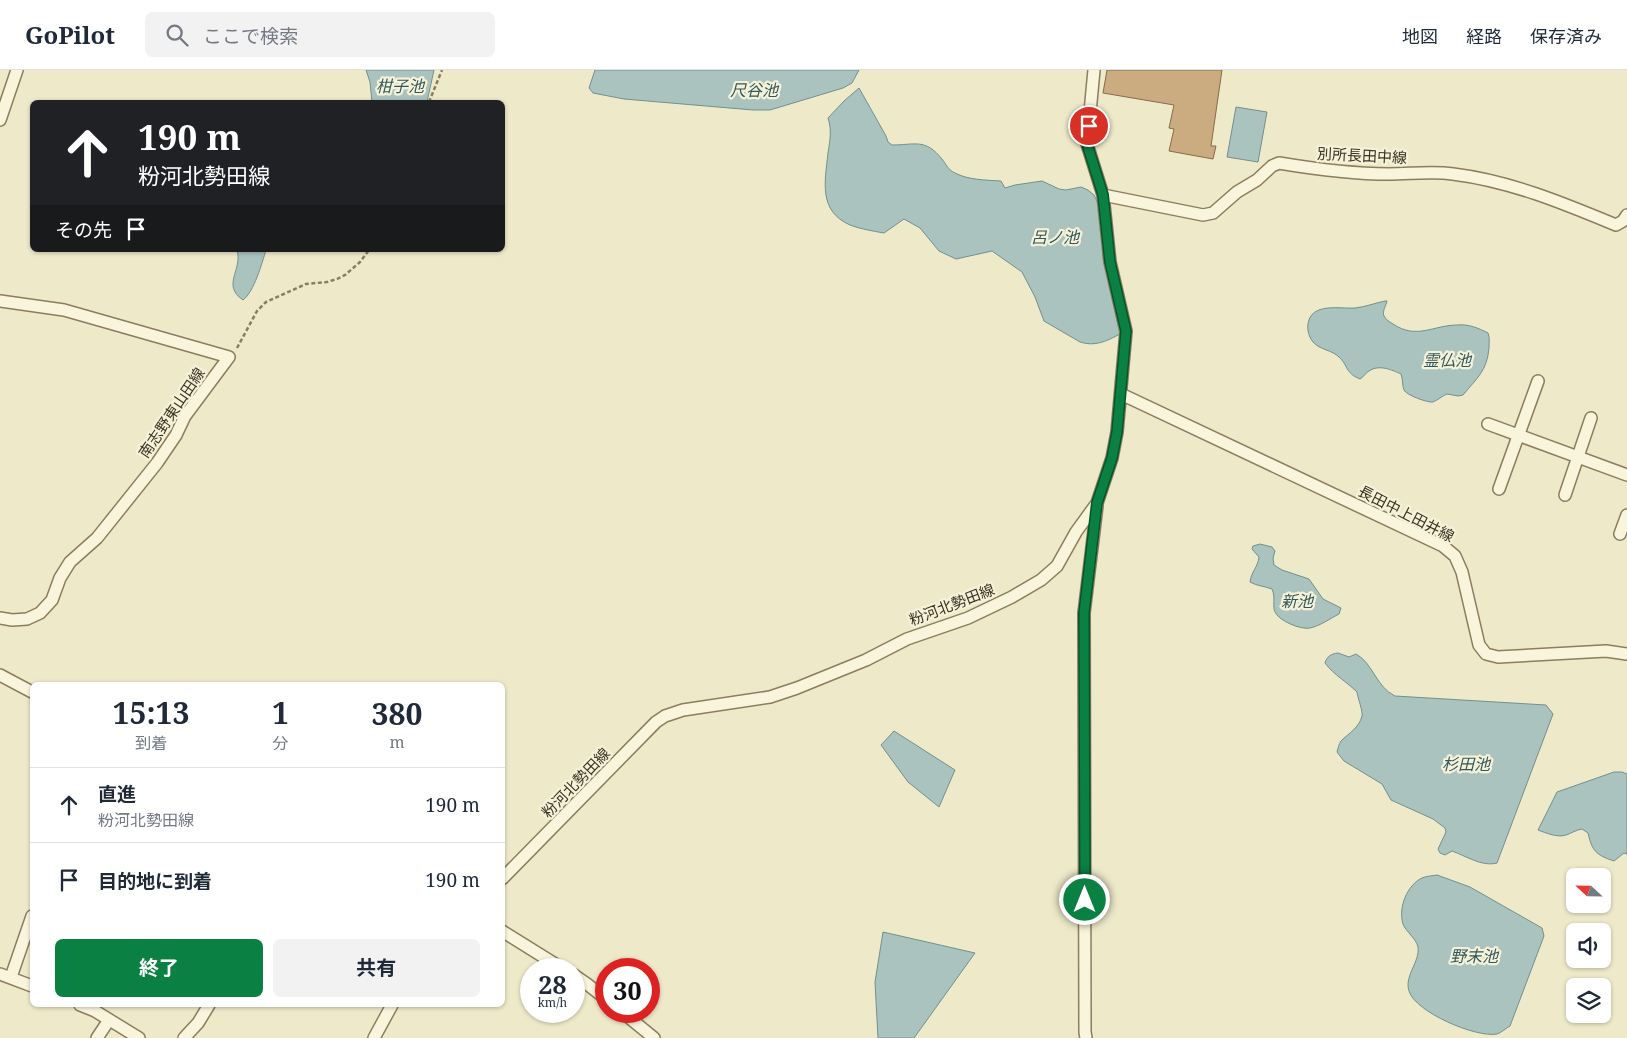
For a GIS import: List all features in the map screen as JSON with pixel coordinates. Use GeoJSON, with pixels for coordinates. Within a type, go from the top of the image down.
{"type":"FeatureCollection","features":[{"type":"Feature","properties":{"kind":"street"},"geometry":{"type":"LineString","coordinates":[[0,120],[17,70]]}},
{"type":"Feature","properties":{"kind":"street","name":"粉河北勢田線"},"geometry":{"type":"LineString","coordinates":[[505,876],[656,722],[665,716],[683,710],[770,697],[797,688],[866,660],[907,639],[968,618],[1012,597],[1041,580],[1057,566],[1076,532],[1097,503],[1112,458],[1117,432],[1126,331],[1110,262],[1103,195],[1087,144],[1094,70]]}},
{"type":"Feature","properties":{"kind":"street","name":"別所長田中線"},"geometry":{"type":"LineString","coordinates":[[1103,195],[1203,215],[1214,213],[1237,192],[1257,180],[1272,166],[1279,163],[1348,173],[1431,172],[1478,177],[1502,183],[1616,225],[1627,215]]}},
{"type":"Feature","properties":{"kind":"street","name":"南志野東山田線"},"geometry":{"type":"LineString","coordinates":[[0,301],[64,310],[229,357],[185,416],[176,435],[157,463],[97,538],[70,562],[60,578],[52,600],[40,614],[27,619],[12,620],[0,618]]}},
{"type":"Feature","properties":{"kind":"street"},"geometry":{"type":"LineString","coordinates":[[1498,490],[1538,381]]}},
{"type":"Feature","properties":{"kind":"street","name":"長田中上田井線"},"geometry":{"type":"LineString","coordinates":[[1121,394],[1443,546],[1455,556],[1462,572],[1479,646],[1486,654],[1498,657],[1606,651],[1627,654]]}},
{"type":"Feature","properties":{"kind":"street"},"geometry":{"type":"LineString","coordinates":[[1565,494],[1591,418]]}},
{"type":"Feature","properties":{"kind":"street"},"geometry":{"type":"LineString","coordinates":[[1488,424],[1627,475]]}},
{"type":"Feature","properties":{"kind":"street"},"geometry":{"type":"LineString","coordinates":[[1086,1038],[1084,1032],[1084,613],[1097,503]]}},
{"type":"Feature","properties":{"kind":"street"},"geometry":{"type":"LineString","coordinates":[[1620,534],[1627,514]]}},
{"type":"Feature","properties":{"kind":"street"},"geometry":{"type":"LineString","coordinates":[[0,675],[30,691]]}},
{"type":"Feature","properties":{"kind":"street"},"geometry":{"type":"LineString","coordinates":[[30,920],[5,975],[30,985]]}},
{"type":"Feature","properties":{"kind":"street"},"geometry":{"type":"LineString","coordinates":[[505,932],[546,958]]}},
{"type":"Feature","properties":{"kind":"street"},"geometry":{"type":"LineString","coordinates":[[585,983],[595,990]]}},
{"type":"Feature","properties":{"kind":"street"},"geometry":{"type":"LineString","coordinates":[[184,1038],[198,1023],[208,1007]]}},
{"type":"Feature","properties":{"kind":"street"},"geometry":{"type":"LineString","coordinates":[[374,1038],[391,1007]]}},
{"type":"Feature","properties":{"kind":"street"},"geometry":{"type":"LineString","coordinates":[[97,1008],[109,1020],[139,1038]]}},
{"type":"Feature","properties":{"kind":"street"},"geometry":{"type":"LineString","coordinates":[[97,1038],[109,1020]]}},
{"type":"Feature","properties":{"kind":"street"},"geometry":{"type":"LineString","coordinates":[[636,1023],[654,1038]]}},
{"type":"Feature","properties":{"kind":"path"},"geometry":{"type":"LineString","coordinates":[[431,100],[442,70]]}},
{"type":"Feature","properties":{"kind":"path"},"geometry":{"type":"LineString","coordinates":[[229,357],[239,346],[257,311],[266,302],[306,284],[336,279],[360,262],[368,252]]}},
{"type":"Feature","properties":{"kind":"water","name":"柑子池"},"geometry":{"type":"Polygon","coordinates":[[[366,70],[434,70],[427,100],[372,100],[370,82],[366,70]]]}},
{"type":"Feature","properties":{"kind":"water","name":"尺谷池"},"geometry":{"type":"Polygon","coordinates":[[[595,70],[859,70],[852,83],[843,88],[770,110],[753,110],[624,99],[593,93],[589,88],[595,70]]]}},
{"type":"Feature","properties":{"kind":"water","name":"呂ノ池"},"geometry":{"type":"Polygon","coordinates":[[[859,88],[888,142],[892,145],[925,145],[936,152],[953,172],[971,178],[1001,181],[1005,188],[1042,181],[1059,189],[1066,190],[1081,187],[1094,195],[1098,203],[1103,236],[1103,257],[1120,334],[1101,342],[1085,343],[1044,321],[1035,297],[1022,272],[992,251],[956,259],[939,251],[920,228],[904,219],[884,233],[850,225],[840,219],[833,212],[826,194],[825,184],[830,135],[828,118],[859,88]]]}},
{"type":"Feature","properties":{"kind":"water"},"geometry":{"type":"Polygon","coordinates":[[[1236,107],[1267,112],[1258,162],[1227,157],[1236,107]]]}},
{"type":"Feature","properties":{"kind":"water"},"geometry":{"type":"Polygon","coordinates":[[[237,252],[265,252],[251,291],[243,300],[234,289],[233,283],[237,252]]]}},
{"type":"Feature","properties":{"kind":"water","name":"霊仏池"},"geometry":{"type":"Polygon","coordinates":[[[1387,301],[1383,312],[1384,316],[1389,322],[1402,329],[1418,331],[1462,325],[1488,333],[1489,348],[1484,368],[1463,395],[1447,394],[1433,402],[1422,400],[1404,390],[1401,374],[1385,368],[1373,369],[1360,379],[1349,372],[1339,357],[1316,345],[1310,338],[1308,324],[1314,312],[1327,308],[1355,308],[1387,301]]]}},
{"type":"Feature","properties":{"kind":"water","name":"新池"},"geometry":{"type":"Polygon","coordinates":[[[1260,544],[1272,547],[1275,551],[1274,565],[1282,570],[1309,579],[1323,599],[1341,608],[1339,614],[1310,628],[1296,626],[1281,619],[1274,610],[1272,589],[1250,582],[1259,557],[1252,549],[1253,546],[1260,544]]]}},
{"type":"Feature","properties":{"kind":"water","name":"杉田池"},"geometry":{"type":"Polygon","coordinates":[[[1338,653],[1349,657],[1356,654],[1362,658],[1383,687],[1395,696],[1546,705],[1553,714],[1497,863],[1486,864],[1452,851],[1445,855],[1440,853],[1438,849],[1446,832],[1445,828],[1433,819],[1391,800],[1382,784],[1344,761],[1337,752],[1341,741],[1356,727],[1362,716],[1357,692],[1325,663],[1330,656],[1338,653]]]}},
{"type":"Feature","properties":{"kind":"water"},"geometry":{"type":"Polygon","coordinates":[[[894,731],[955,770],[939,807],[908,782],[881,745],[894,731]]]}},
{"type":"Feature","properties":{"kind":"water"},"geometry":{"type":"Polygon","coordinates":[[[1614,772],[1627,774],[1627,854],[1624,853],[1614,861],[1603,857],[1593,848],[1588,833],[1582,829],[1559,836],[1538,830],[1557,792],[1614,772]]]}},
{"type":"Feature","properties":{"kind":"water","name":"野末池"},"geometry":{"type":"Polygon","coordinates":[[[1437,875],[1470,887],[1542,928],[1544,936],[1510,1026],[1497,1034],[1475,1032],[1447,1022],[1422,1007],[1409,991],[1410,974],[1417,958],[1418,947],[1403,924],[1403,904],[1408,891],[1417,881],[1424,877],[1437,875]]]}},
{"type":"Feature","properties":{"kind":"water"},"geometry":{"type":"Polygon","coordinates":[[[883,932],[975,953],[914,1038],[878,1038],[875,982],[883,932]]]}},
{"type":"Feature","properties":{"kind":"building"},"geometry":{"type":"Polygon","coordinates":[[[1107,70],[1222,70],[1211,146],[1216,146],[1213,159],[1169,151],[1174,129],[1169,128],[1174,105],[1103,93],[1107,70]]]}},
{"type":"Feature","properties":{"kind":"route"},"geometry":{"type":"LineString","coordinates":[[1085,900],[1084,613],[1097,503],[1112,458],[1117,432],[1126,331],[1110,262],[1103,195],[1087,144],[1089,126]]}}]}
